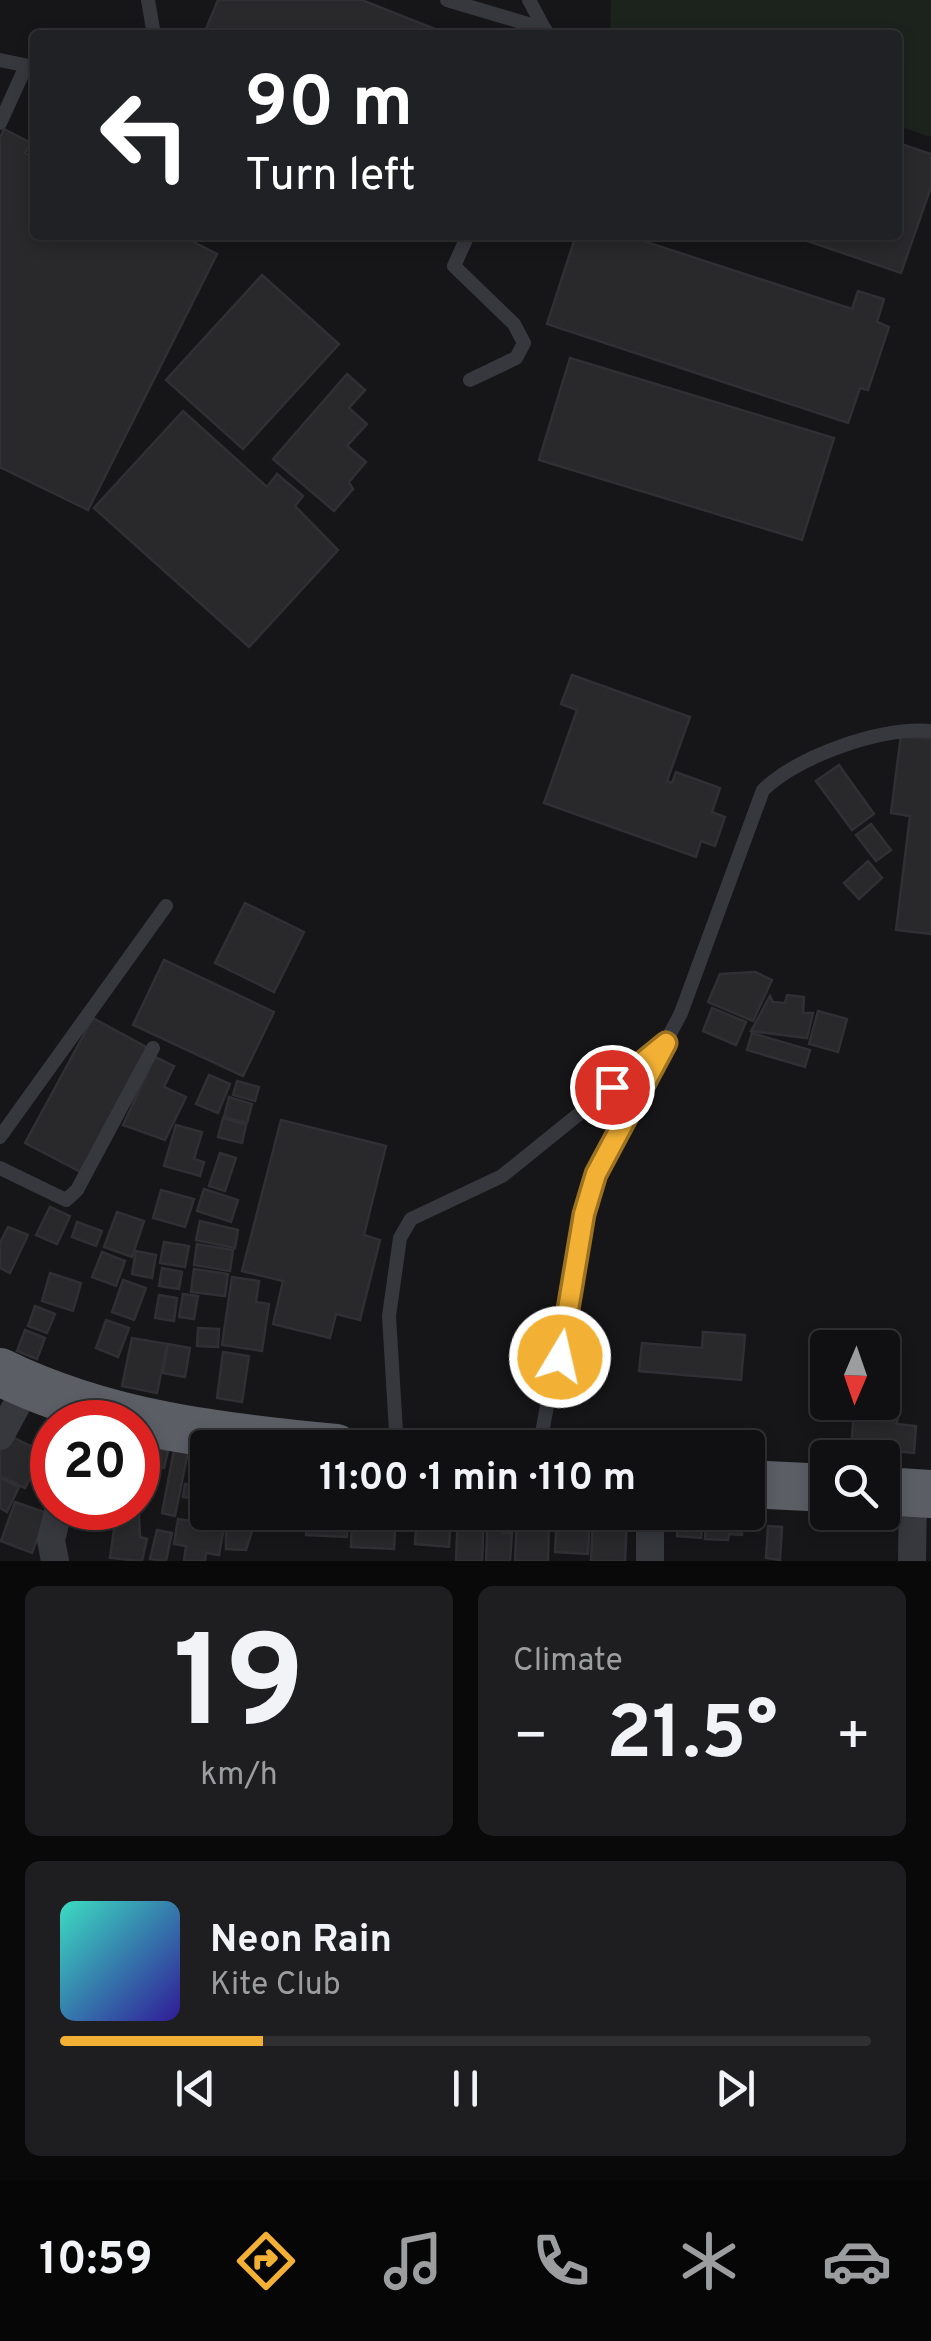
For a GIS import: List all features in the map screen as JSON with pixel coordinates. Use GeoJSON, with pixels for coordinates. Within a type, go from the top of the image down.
{"type":"FeatureCollection","features":[{"type":"Feature","properties":{"kind":"highway"},"geometry":{"type":"LineString","coordinates":[[14,1379],[54,1400]]}},
{"type":"Feature","properties":{"kind":"highway"},"geometry":{"type":"LineString","coordinates":[[160,1427],[190,1431]]}},
{"type":"Feature","properties":{"kind":"highway"},"geometry":{"type":"LineString","coordinates":[[765,1485],[810,1487]]}},
{"type":"Feature","properties":{"kind":"street"},"geometry":{"type":"LineString","coordinates":[[0,1436],[14,1379]]}},
{"type":"Feature","properties":{"kind":"street"},"geometry":{"type":"LineString","coordinates":[[909,1493],[912,1561]]}},
{"type":"Feature","properties":{"kind":"street"},"geometry":{"type":"LineString","coordinates":[[53,1530],[50,1540],[55,1561]]}},
{"type":"Feature","properties":{"kind":"street"},"geometry":{"type":"LineString","coordinates":[[650,1530],[650,1561]]}},
{"type":"Feature","properties":{"kind":"lane"},"geometry":{"type":"LineString","coordinates":[[148,0],[153,30]]}},
{"type":"Feature","properties":{"kind":"lane"},"geometry":{"type":"LineString","coordinates":[[447,0],[539,30]]}},
{"type":"Feature","properties":{"kind":"lane"},"geometry":{"type":"LineString","coordinates":[[529,0],[544,30]]}},
{"type":"Feature","properties":{"kind":"lane"},"geometry":{"type":"LineString","coordinates":[[0,60],[30,67]]}},
{"type":"Feature","properties":{"kind":"lane"},"geometry":{"type":"LineString","coordinates":[[0,123],[30,69]]}},
{"type":"Feature","properties":{"kind":"lane"},"geometry":{"type":"LineString","coordinates":[[463,240],[454,266],[514,324],[524,344],[516,358],[470,380]]}},
{"type":"Feature","properties":{"kind":"lane"},"geometry":{"type":"LineString","coordinates":[[543,1430],[588,1200],[625,1116],[666,1043],[763,790],[775,779],[858,741],[888,731],[931,731]]}},
{"type":"Feature","properties":{"kind":"lane"},"geometry":{"type":"LineString","coordinates":[[0,1138],[166,906]]}},
{"type":"Feature","properties":{"kind":"lane"},"geometry":{"type":"LineString","coordinates":[[396,1430],[390,1316],[400,1238],[411,1219],[502,1176],[666,1043]]}},
{"type":"Feature","properties":{"kind":"lane"},"geometry":{"type":"LineString","coordinates":[[0,1168],[66,1200],[77,1190],[152,1048]]}},
{"type":"Feature","properties":{"kind":"shaded area"},"geometry":{"type":"Polygon","coordinates":[[[611,0],[931,0],[931,137],[902,127],[902,30],[610,30],[611,0]]]}},
{"type":"Feature","properties":{"kind":"building"},"geometry":{"type":"Polygon","coordinates":[[[218,0],[362,0],[437,30],[209,30],[218,0]]]}},
{"type":"Feature","properties":{"kind":"building"},"geometry":{"type":"Polygon","coordinates":[[[4,129],[30,142],[25,153],[30,156],[30,240],[190,240],[217,254],[88,510],[0,467],[0,138],[4,129]]]}},
{"type":"Feature","properties":{"kind":"building"},"geometry":{"type":"Polygon","coordinates":[[[902,144],[931,154],[931,187],[901,273],[805,240],[902,240],[902,144]]]}},
{"type":"Feature","properties":{"kind":"building"},"geometry":{"type":"Polygon","coordinates":[[[574,240],[640,240],[852,309],[858,291],[884,299],[877,322],[889,327],[868,390],[860,388],[848,423],[547,324],[574,240]]]}},
{"type":"Feature","properties":{"kind":"building"},"geometry":{"type":"Polygon","coordinates":[[[262,275],[339,344],[243,449],[166,380],[262,275]]]}},
{"type":"Feature","properties":{"kind":"building"},"geometry":{"type":"Polygon","coordinates":[[[570,358],[834,438],[802,540],[539,460],[570,358]]]}},
{"type":"Feature","properties":{"kind":"building"},"geometry":{"type":"Polygon","coordinates":[[[347,374],[365,390],[349,408],[367,424],[347,446],[366,462],[349,482],[353,489],[334,511],[273,459],[347,374]]]}},
{"type":"Feature","properties":{"kind":"building"},"geometry":{"type":"Polygon","coordinates":[[[183,411],[267,487],[277,474],[303,496],[295,506],[338,550],[249,647],[94,508],[183,411]]]}},
{"type":"Feature","properties":{"kind":"building"},"geometry":{"type":"Polygon","coordinates":[[[572,675],[690,717],[667,781],[672,783],[676,772],[720,788],[712,812],[725,817],[715,846],[701,841],[696,857],[544,803],[577,710],[561,704],[572,675]]]}},
{"type":"Feature","properties":{"kind":"building"},"geometry":{"type":"Polygon","coordinates":[[[901,735],[931,739],[931,934],[896,930],[910,816],[891,813],[901,735]]]}},
{"type":"Feature","properties":{"kind":"building"},"geometry":{"type":"Polygon","coordinates":[[[839,765],[874,814],[852,830],[816,781],[839,765]]]}},
{"type":"Feature","properties":{"kind":"building"},"geometry":{"type":"Polygon","coordinates":[[[871,824],[891,850],[876,861],[856,835],[871,824]]]}},
{"type":"Feature","properties":{"kind":"building"},"geometry":{"type":"Polygon","coordinates":[[[868,861],[882,878],[859,899],[844,883],[868,861]]]}},
{"type":"Feature","properties":{"kind":"building"},"geometry":{"type":"Polygon","coordinates":[[[245,903],[304,932],[274,992],[215,963],[245,903]]]}},
{"type":"Feature","properties":{"kind":"building"},"geometry":{"type":"Polygon","coordinates":[[[164,960],[274,1012],[243,1076],[133,1025],[164,960]]]}},
{"type":"Feature","properties":{"kind":"building"},"geometry":{"type":"Polygon","coordinates":[[[755,972],[772,980],[753,1021],[708,1002],[720,974],[755,972]]]}},
{"type":"Feature","properties":{"kind":"building"},"geometry":{"type":"Polygon","coordinates":[[[787,995],[804,997],[803,1013],[813,1013],[807,1038],[751,1031],[770,996],[773,1002],[785,1003],[787,995]]]}},
{"type":"Feature","properties":{"kind":"building"},"geometry":{"type":"Polygon","coordinates":[[[712,1008],[746,1022],[736,1045],[703,1031],[712,1008]]]}},
{"type":"Feature","properties":{"kind":"building"},"geometry":{"type":"Polygon","coordinates":[[[818,1011],[847,1019],[838,1052],[809,1044],[818,1011]]]}},
{"type":"Feature","properties":{"kind":"building"},"geometry":{"type":"Polygon","coordinates":[[[93,1018],[148,1048],[81,1172],[25,1143],[93,1018]]]}},
{"type":"Feature","properties":{"kind":"building"},"geometry":{"type":"Polygon","coordinates":[[[752,1033],[810,1050],[805,1067],[747,1050],[752,1033]]]}},
{"type":"Feature","properties":{"kind":"building"},"geometry":{"type":"Polygon","coordinates":[[[155,1057],[174,1066],[164,1087],[186,1097],[165,1140],[123,1125],[155,1057]]]}},
{"type":"Feature","properties":{"kind":"building"},"geometry":{"type":"Polygon","coordinates":[[[209,1075],[230,1084],[218,1113],[196,1104],[209,1075]]]}},
{"type":"Feature","properties":{"kind":"building"},"geometry":{"type":"Polygon","coordinates":[[[237,1081],[259,1087],[255,1101],[233,1095],[237,1081]]]}},
{"type":"Feature","properties":{"kind":"building"},"geometry":{"type":"Polygon","coordinates":[[[229,1097],[252,1104],[247,1123],[224,1117],[229,1097]]]}},
{"type":"Feature","properties":{"kind":"building"},"geometry":{"type":"Polygon","coordinates":[[[223,1118],[246,1125],[242,1143],[218,1137],[223,1118]]]}},
{"type":"Feature","properties":{"kind":"building"},"geometry":{"type":"Polygon","coordinates":[[[281,1120],[386,1146],[364,1235],[380,1240],[360,1320],[336,1314],[330,1338],[273,1324],[283,1281],[242,1271],[281,1120]]]}},
{"type":"Feature","properties":{"kind":"building"},"geometry":{"type":"Polygon","coordinates":[[[176,1125],[202,1132],[194,1159],[204,1162],[200,1176],[164,1166],[176,1125]]]}},
{"type":"Feature","properties":{"kind":"building"},"geometry":{"type":"Polygon","coordinates":[[[220,1153],[236,1158],[225,1191],[209,1186],[220,1153]]]}},
{"type":"Feature","properties":{"kind":"building"},"geometry":{"type":"Polygon","coordinates":[[[204,1189],[238,1200],[231,1222],[197,1211],[204,1189]]]}},
{"type":"Feature","properties":{"kind":"building"},"geometry":{"type":"Polygon","coordinates":[[[161,1190],[194,1199],[185,1227],[153,1218],[161,1190]]]}},
{"type":"Feature","properties":{"kind":"building"},"geometry":{"type":"Polygon","coordinates":[[[50,1207],[70,1216],[57,1244],[36,1235],[50,1207]]]}},
{"type":"Feature","properties":{"kind":"building"},"geometry":{"type":"Polygon","coordinates":[[[117,1212],[144,1221],[132,1257],[104,1247],[117,1212]]]}},
{"type":"Feature","properties":{"kind":"building"},"geometry":{"type":"Polygon","coordinates":[[[200,1221],[238,1230],[235,1248],[196,1240],[200,1221]]]}},
{"type":"Feature","properties":{"kind":"building"},"geometry":{"type":"Polygon","coordinates":[[[77,1222],[102,1231],[96,1246],[72,1237],[77,1222]]]}},
{"type":"Feature","properties":{"kind":"building"},"geometry":{"type":"Polygon","coordinates":[[[8,1227],[28,1235],[10,1273],[0,1268],[0,1243],[8,1227]]]}},
{"type":"Feature","properties":{"kind":"building"},"geometry":{"type":"Polygon","coordinates":[[[164,1242],[189,1246],[185,1267],[160,1263],[164,1242]]]}},
{"type":"Feature","properties":{"kind":"building"},"geometry":{"type":"Polygon","coordinates":[[[197,1244],[233,1250],[230,1271],[194,1265],[197,1244]]]}},
{"type":"Feature","properties":{"kind":"building"},"geometry":{"type":"Polygon","coordinates":[[[136,1251],[156,1255],[152,1278],[132,1274],[136,1251]]]}},
{"type":"Feature","properties":{"kind":"building"},"geometry":{"type":"Polygon","coordinates":[[[102,1252],[125,1261],[116,1286],[92,1277],[102,1252]]]}},
{"type":"Feature","properties":{"kind":"building"},"geometry":{"type":"Polygon","coordinates":[[[162,1268],[182,1272],[179,1289],[159,1286],[162,1268]]]}},
{"type":"Feature","properties":{"kind":"building"},"geometry":{"type":"Polygon","coordinates":[[[194,1269],[228,1274],[225,1296],[191,1292],[194,1269]]]}},
{"type":"Feature","properties":{"kind":"building"},"geometry":{"type":"Polygon","coordinates":[[[50,1273],[81,1283],[73,1311],[42,1301],[50,1273]]]}},
{"type":"Feature","properties":{"kind":"building"},"geometry":{"type":"Polygon","coordinates":[[[232,1277],[259,1281],[256,1302],[269,1304],[262,1351],[222,1345],[232,1277]]]}},
{"type":"Feature","properties":{"kind":"building"},"geometry":{"type":"Polygon","coordinates":[[[123,1280],[146,1288],[134,1320],[112,1312],[123,1280]]]}},
{"type":"Feature","properties":{"kind":"building"},"geometry":{"type":"Polygon","coordinates":[[[183,1294],[198,1296],[194,1319],[179,1317],[183,1294]]]}},
{"type":"Feature","properties":{"kind":"building"},"geometry":{"type":"Polygon","coordinates":[[[159,1295],[177,1298],[174,1321],[155,1318],[159,1295]]]}},
{"type":"Feature","properties":{"kind":"building"},"geometry":{"type":"Polygon","coordinates":[[[35,1306],[55,1314],[47,1333],[28,1326],[35,1306]]]}},
{"type":"Feature","properties":{"kind":"building"},"geometry":{"type":"Polygon","coordinates":[[[106,1320],[129,1328],[118,1357],[96,1348],[106,1320]]]}},
{"type":"Feature","properties":{"kind":"building"},"geometry":{"type":"Polygon","coordinates":[[[198,1328],[219,1329],[218,1347],[197,1346],[198,1328]]]}},
{"type":"Feature","properties":{"kind":"building"},"geometry":{"type":"Polygon","coordinates":[[[25,1330],[45,1338],[37,1359],[17,1351],[25,1330]]]}},
{"type":"Feature","properties":{"kind":"building"},"geometry":{"type":"Polygon","coordinates":[[[703,1332],[745,1335],[741,1380],[639,1371],[642,1343],[702,1348],[703,1332]]]}},
{"type":"Feature","properties":{"kind":"building"},"geometry":{"type":"Polygon","coordinates":[[[132,1338],[167,1344],[157,1393],[122,1386],[132,1338]]]}},
{"type":"Feature","properties":{"kind":"building"},"geometry":{"type":"Polygon","coordinates":[[[168,1344],[190,1348],[185,1377],[163,1373],[168,1344]]]}},
{"type":"Feature","properties":{"kind":"building"},"geometry":{"type":"Polygon","coordinates":[[[223,1352],[249,1356],[242,1402],[217,1398],[223,1352]]]}},
{"type":"Feature","properties":{"kind":"building"},"geometry":{"type":"Polygon","coordinates":[[[853,1420],[897,1420],[897,1424],[916,1426],[914,1453],[900,1452],[900,1440],[852,1440],[853,1420]]]}},
{"type":"Feature","properties":{"kind":"building"},"geometry":{"type":"Polygon","coordinates":[[[6,1434],[30,1446],[30,1478],[25,1488],[0,1476],[0,1445],[6,1434]]]}},
{"type":"Feature","properties":{"kind":"building"},"geometry":{"type":"Polygon","coordinates":[[[160,1449],[168,1451],[164,1468],[160,1467],[160,1449]]]}},
{"type":"Feature","properties":{"kind":"building"},"geometry":{"type":"Polygon","coordinates":[[[174,1450],[188,1452],[175,1516],[162,1513],[174,1450]]]}},
{"type":"Feature","properties":{"kind":"building"},"geometry":{"type":"Polygon","coordinates":[[[0,1478],[19,1487],[7,1512],[0,1508],[0,1478]]]}},
{"type":"Feature","properties":{"kind":"building"},"geometry":{"type":"Polygon","coordinates":[[[185,1484],[190,1485],[190,1498],[183,1497],[185,1484]]]}},
{"type":"Feature","properties":{"kind":"building"},"geometry":{"type":"Polygon","coordinates":[[[15,1502],[30,1507],[30,1530],[41,1530],[32,1553],[1,1541],[15,1502]]]}},
{"type":"Feature","properties":{"kind":"building"},"geometry":{"type":"Polygon","coordinates":[[[178,1519],[190,1521],[190,1530],[223,1530],[219,1555],[206,1553],[205,1561],[184,1561],[186,1546],[174,1544],[178,1519]]]}},
{"type":"Feature","properties":{"kind":"building"},"geometry":{"type":"Polygon","coordinates":[[[768,1526],[782,1527],[780,1560],[766,1558],[768,1526]]]}},
{"type":"Feature","properties":{"kind":"building"},"geometry":{"type":"Polygon","coordinates":[[[114,1530],[140,1530],[140,1537],[147,1539],[142,1561],[110,1558],[114,1530]]]}},
{"type":"Feature","properties":{"kind":"building"},"geometry":{"type":"Polygon","coordinates":[[[157,1530],[172,1533],[166,1561],[150,1559],[157,1530]]]}},
{"type":"Feature","properties":{"kind":"building"},"geometry":{"type":"Polygon","coordinates":[[[226,1530],[252,1530],[246,1550],[226,1549],[226,1530]]]}},
{"type":"Feature","properties":{"kind":"building"},"geometry":{"type":"Polygon","coordinates":[[[306,1530],[347,1530],[347,1537],[306,1535],[306,1530]]]}},
{"type":"Feature","properties":{"kind":"building"},"geometry":{"type":"Polygon","coordinates":[[[352,1530],[395,1530],[394,1549],[351,1547],[352,1530]]]}},
{"type":"Feature","properties":{"kind":"building"},"geometry":{"type":"Polygon","coordinates":[[[416,1530],[450,1530],[449,1547],[415,1544],[416,1530]]]}},
{"type":"Feature","properties":{"kind":"building"},"geometry":{"type":"Polygon","coordinates":[[[457,1530],[483,1530],[482,1561],[456,1561],[457,1530]]]}},
{"type":"Feature","properties":{"kind":"building"},"geometry":{"type":"Polygon","coordinates":[[[487,1530],[512,1533],[510,1561],[486,1561],[487,1530]]]}},
{"type":"Feature","properties":{"kind":"building"},"geometry":{"type":"Polygon","coordinates":[[[516,1530],[549,1530],[548,1561],[515,1561],[516,1530]]]}},
{"type":"Feature","properties":{"kind":"building"},"geometry":{"type":"Polygon","coordinates":[[[556,1530],[589,1530],[588,1554],[555,1552],[556,1530]]]}},
{"type":"Feature","properties":{"kind":"building"},"geometry":{"type":"Polygon","coordinates":[[[592,1530],[626,1530],[625,1561],[591,1561],[592,1530]]]}},
{"type":"Feature","properties":{"kind":"building"},"geometry":{"type":"Polygon","coordinates":[[[677,1530],[702,1530],[701,1538],[677,1536],[677,1530]]]}},
{"type":"Feature","properties":{"kind":"building"},"geometry":{"type":"Polygon","coordinates":[[[705,1530],[742,1530],[742,1535],[729,1534],[728,1540],[705,1539],[705,1530]]]}},
{"type":"Feature","properties":{"kind":"route"},"geometry":{"type":"LineString","coordinates":[[560,1357],[584,1214],[596,1174],[666,1043],[612,1087]]}}]}
